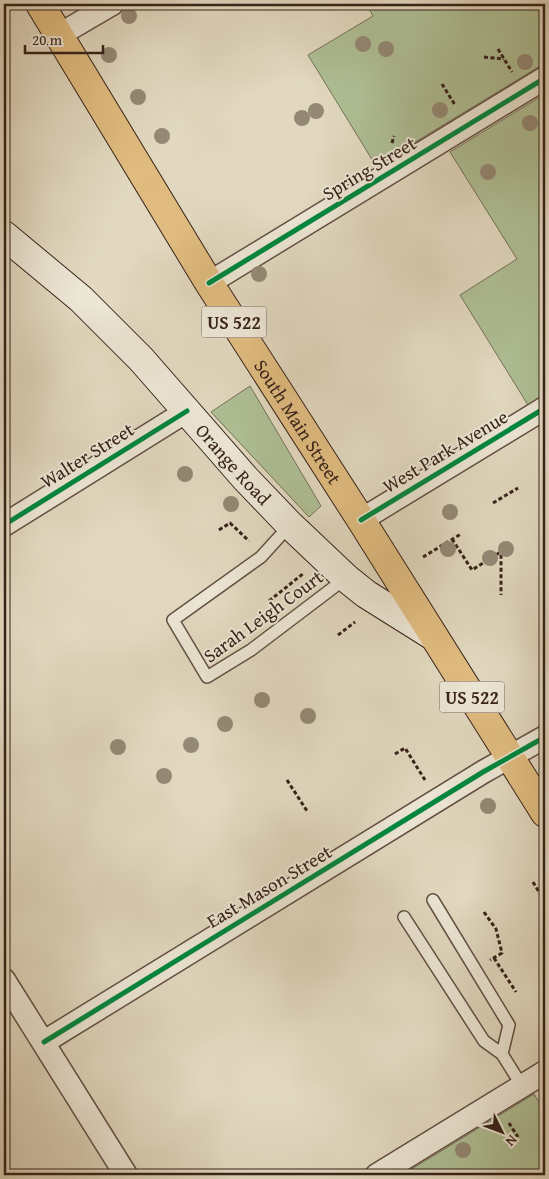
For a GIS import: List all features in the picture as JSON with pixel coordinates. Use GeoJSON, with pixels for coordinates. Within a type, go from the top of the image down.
{"type":"FeatureCollection","features":[{"type":"Feature","properties":{"kind":"main road","name":"South Main Street"},"geometry":{"type":"LineString","coordinates":[[40,4],[209,283],[545,813]]}},
{"type":"Feature","properties":{"kind":"main road","name":"Orange Road"},"geometry":{"type":"LineString","coordinates":[[4,235],[81,299],[141,359],[245,478],[290,525],[346,578],[380,603],[433,636]]}},
{"type":"Feature","properties":{"kind":"street"},"geometry":{"type":"LineString","coordinates":[[59,35],[112,4]]}},
{"type":"Feature","properties":{"kind":"street","name":"Spring Street"},"geometry":{"type":"LineString","coordinates":[[209,283],[545,78]]}},
{"type":"Feature","properties":{"kind":"street","name":"West Park Avenue"},"geometry":{"type":"LineString","coordinates":[[361,520],[545,408]]}},
{"type":"Feature","properties":{"kind":"street","name":"Walter Street"},"geometry":{"type":"LineString","coordinates":[[4,525],[187,411]]}},
{"type":"Feature","properties":{"kind":"street","name":"East Mason Street"},"geometry":{"type":"LineString","coordinates":[[44,1042],[483,772],[545,738]]}},
{"type":"Feature","properties":{"kind":"street"},"geometry":{"type":"LineString","coordinates":[[4,980],[126,1175]]}},
{"type":"Feature","properties":{"kind":"street"},"geometry":{"type":"LineString","coordinates":[[376,1175],[545,1072]]}},
{"type":"Feature","properties":{"kind":"lane","name":"Sarah Leigh Court"},"geometry":{"type":"LineString","coordinates":[[290,525],[261,557],[173,620],[207,677],[251,650],[346,578]]}},
{"type":"Feature","properties":{"kind":"lane"},"geometry":{"type":"LineString","coordinates":[[433,900],[510,1025],[502,1054]]}},
{"type":"Feature","properties":{"kind":"lane"},"geometry":{"type":"LineString","coordinates":[[404,917],[484,1041],[502,1054],[522,1086]]}},
{"type":"Feature","properties":{"kind":"path"},"geometry":{"type":"LineString","coordinates":[[484,57],[504,59]]}},
{"type":"Feature","properties":{"kind":"path"},"geometry":{"type":"LineString","coordinates":[[493,503],[518,488]]}},
{"type":"Feature","properties":{"kind":"path"},"geometry":{"type":"LineString","coordinates":[[219,530],[230,524],[255,547],[261,557]]}},
{"type":"Feature","properties":{"kind":"path"},"geometry":{"type":"LineString","coordinates":[[423,557],[461,534]]}},
{"type":"Feature","properties":{"kind":"path"},"geometry":{"type":"LineString","coordinates":[[452,539],[472,570],[499,553],[501,555],[502,595]]}},
{"type":"Feature","properties":{"kind":"path"},"geometry":{"type":"LineString","coordinates":[[269,601],[302,575]]}},
{"type":"Feature","properties":{"kind":"path"},"geometry":{"type":"LineString","coordinates":[[338,635],[355,622]]}},
{"type":"Feature","properties":{"kind":"path"},"geometry":{"type":"LineString","coordinates":[[395,754],[405,748],[430,787]]}},
{"type":"Feature","properties":{"kind":"path"},"geometry":{"type":"LineString","coordinates":[[287,780],[307,812]]}},
{"type":"Feature","properties":{"kind":"path"},"geometry":{"type":"LineString","coordinates":[[533,882],[545,902]]}},
{"type":"Feature","properties":{"kind":"path"},"geometry":{"type":"LineString","coordinates":[[476,970],[502,953],[496,929],[484,912]]}},
{"type":"Feature","properties":{"kind":"path"},"geometry":{"type":"LineString","coordinates":[[494,958],[516,992]]}},
{"type":"Feature","properties":{"kind":"green space"},"geometry":{"type":"Polygon","coordinates":[[[366,4],[545,4],[545,63],[376,166],[308,55],[373,16],[366,4]]]}},
{"type":"Feature","properties":{"kind":"green space"},"geometry":{"type":"Polygon","coordinates":[[[545,94],[545,394],[528,405],[460,295],[517,259],[450,152],[545,94]]]}},
{"type":"Feature","properties":{"kind":"green space"},"geometry":{"type":"Polygon","coordinates":[[[250,386],[321,506],[309,517],[211,412],[250,386]]]}},
{"type":"Feature","properties":{"kind":"green space"},"geometry":{"type":"Polygon","coordinates":[[[534,1094],[545,1112],[545,1175],[402,1175],[534,1094]]]}},
{"type":"Feature","properties":{"kind":"cycle path"},"geometry":{"type":"LineString","coordinates":[[209,283],[545,78]]}},
{"type":"Feature","properties":{"kind":"cycle path"},"geometry":{"type":"LineString","coordinates":[[361,520],[545,408]]}},
{"type":"Feature","properties":{"kind":"cycle path"},"geometry":{"type":"LineString","coordinates":[[4,525],[187,411]]}},
{"type":"Feature","properties":{"kind":"cycle path"},"geometry":{"type":"LineString","coordinates":[[44,1042],[483,772],[545,737]]}}]}
